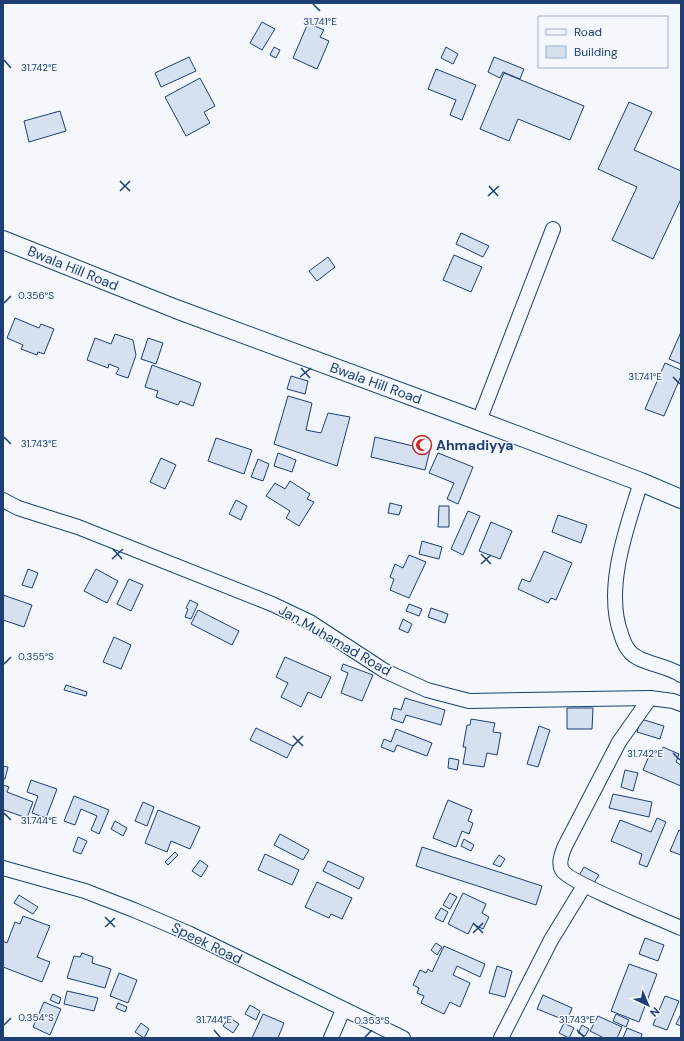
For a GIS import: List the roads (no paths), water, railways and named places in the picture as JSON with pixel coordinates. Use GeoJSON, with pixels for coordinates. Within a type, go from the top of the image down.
{"type":"FeatureCollection","features":[{"type":"Feature","properties":{"kind":"street"},"geometry":{"type":"LineString","coordinates":[[479,421],[553,229]]}},
{"type":"Feature","properties":{"kind":"street","name":"Bwala Hill Road"},"geometry":{"type":"LineString","coordinates":[[3,240],[176,309],[479,421],[641,482],[681,499]]}},
{"type":"Feature","properties":{"kind":"street"},"geometry":{"type":"LineString","coordinates":[[641,482],[622,543],[614,594],[618,626],[624,642],[636,658],[667,668],[681,675]]}},
{"type":"Feature","properties":{"kind":"street","name":"Jan Muhamad Road"},"geometry":{"type":"LineString","coordinates":[[3,500],[18,508],[78,527],[272,604],[310,622],[385,671],[427,690],[469,701],[650,698],[673,701],[681,704]]}},
{"type":"Feature","properties":{"kind":"street"},"geometry":{"type":"LineString","coordinates":[[650,698],[620,742],[563,850],[561,869],[584,886],[681,928]]}},
{"type":"Feature","properties":{"kind":"street","name":"Speek Road"},"geometry":{"type":"LineString","coordinates":[[3,868],[85,891],[134,910],[188,933],[403,1038]]}},
{"type":"Feature","properties":{"kind":"street"},"geometry":{"type":"LineString","coordinates":[[501,1038],[551,940],[584,886]]}},
{"type":"Feature","properties":{"kind":"street"},"geometry":{"type":"LineString","coordinates":[[331,1038],[343,1010]]}},
{"type":"Feature","properties":{"kind":"place","name":"Ahmadiyya"},"geometry":{"type":"Point","coordinates":[422,445]}}]}
